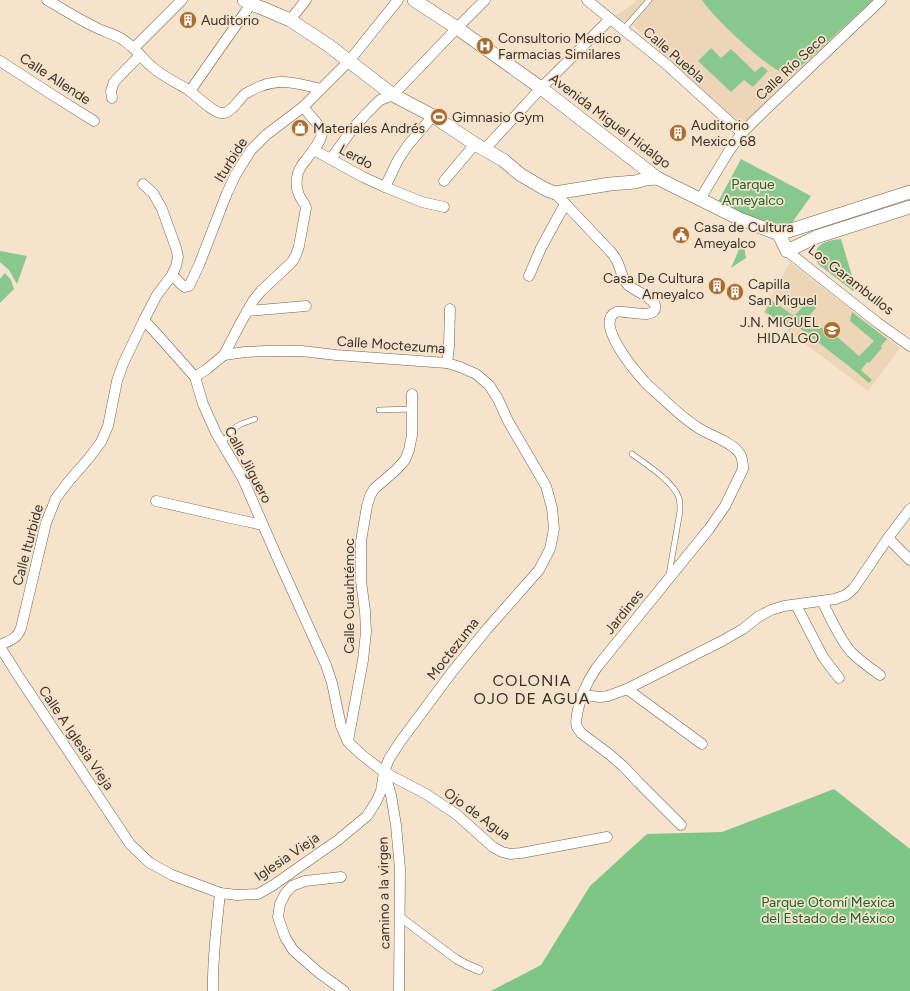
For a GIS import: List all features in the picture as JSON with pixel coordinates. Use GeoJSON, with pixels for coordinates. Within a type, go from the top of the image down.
{"type":"FeatureCollection","features":[{"type":"Feature","properties":{"kind":"street"},"geometry":{"type":"LineString","coordinates":[[47,0],[93,26],[117,36],[162,75],[190,91],[214,110],[221,113],[226,113],[230,110],[245,94],[268,84],[278,82],[297,83],[321,89]]}},
{"type":"Feature","properties":{"kind":"street"},"geometry":{"type":"LineString","coordinates":[[112,98],[111,86],[137,52],[182,0]]}},
{"type":"Feature","properties":{"kind":"street"},"geometry":{"type":"LineString","coordinates":[[290,20],[306,0]]}},
{"type":"Feature","properties":{"kind":"street","name":"Iturbide"},"geometry":{"type":"LineString","coordinates":[[172,274],[183,286],[189,286],[227,193],[236,174],[252,150],[266,135],[303,107],[349,61],[398,0]]}},
{"type":"Feature","properties":{"kind":"street","name":"Avenida Miguel Hidalgo"},"geometry":{"type":"LineString","coordinates":[[414,0],[457,28],[541,88],[657,178],[740,219],[779,234]]}},
{"type":"Feature","properties":{"kind":"street"},"geometry":{"type":"LineString","coordinates":[[331,159],[353,128],[366,114],[380,100],[393,95],[485,0]]}},
{"type":"Feature","properties":{"kind":"street","name":"Calle Puebla"},"geometry":{"type":"LineString","coordinates":[[587,0],[666,64],[742,134]]}},
{"type":"Feature","properties":{"kind":"street","name":"Calle Río Seco"},"geometry":{"type":"LineString","coordinates":[[700,199],[729,151],[742,134],[758,117],[882,0]]}},
{"type":"Feature","properties":{"kind":"street"},"geometry":{"type":"LineString","coordinates":[[190,91],[247,2],[290,20],[349,61],[393,95],[433,116],[479,147],[503,160],[521,175],[555,193],[565,204],[540,248],[529,276]]}},
{"type":"Feature","properties":{"kind":"street"},"geometry":{"type":"LineString","coordinates":[[444,181],[610,19]]}},
{"type":"Feature","properties":{"kind":"street","name":"Calle Allende"},"geometry":{"type":"LineString","coordinates":[[0,61],[94,121]]}},
{"type":"Feature","properties":{"kind":"street"},"geometry":{"type":"LineString","coordinates":[[143,184],[153,193],[162,209],[178,257],[172,274],[157,295],[144,320],[195,377],[224,356],[247,311],[261,291],[292,262],[296,255],[305,214],[305,204],[298,194],[296,186],[298,175],[301,166],[314,150],[323,131],[303,107]]}},
{"type":"Feature","properties":{"kind":"street"},"geometry":{"type":"LineString","coordinates":[[385,187],[398,160],[408,145],[433,116]]}},
{"type":"Feature","properties":{"kind":"street","name":"Lerdo"},"geometry":{"type":"LineString","coordinates":[[314,150],[363,177],[385,187],[422,202],[444,207]]}},
{"type":"Feature","properties":{"kind":"street"},"geometry":{"type":"LineString","coordinates":[[555,193],[657,178]]}},
{"type":"Feature","properties":{"kind":"street"},"geometry":{"type":"LineString","coordinates":[[779,234],[910,192]]}},
{"type":"Feature","properties":{"kind":"street","name":"Jardines"},"geometry":{"type":"LineString","coordinates":[[565,204],[610,250],[627,285],[651,300],[655,305],[654,310],[645,315],[623,311],[616,312],[612,316],[609,322],[610,330],[618,348],[644,381],[682,417],[698,428],[735,448],[740,454],[743,462],[743,469],[725,506],[709,529],[597,667],[582,695],[576,719],[577,728],[581,733],[624,766],[681,825]]}},
{"type":"Feature","properties":{"kind":"street"},"geometry":{"type":"LineString","coordinates":[[786,251],[816,237],[910,208]]}},
{"type":"Feature","properties":{"kind":"street","name":"Los Garambullos"},"geometry":{"type":"LineString","coordinates":[[779,234],[786,251],[825,280],[866,314],[910,346]]}},
{"type":"Feature","properties":{"kind":"street"},"geometry":{"type":"LineString","coordinates":[[247,311],[306,306]]}},
{"type":"Feature","properties":{"kind":"street"},"geometry":{"type":"LineString","coordinates":[[447,363],[450,309]]}},
{"type":"Feature","properties":{"kind":"street","name":"Calle Iturbide"},"geometry":{"type":"LineString","coordinates":[[0,646],[14,639],[19,634],[46,523],[53,504],[69,481],[101,442],[108,426],[117,381],[123,364],[144,320]]}},
{"type":"Feature","properties":{"kind":"street","name":"Calle Moctezuma"},"geometry":{"type":"LineString","coordinates":[[224,356],[245,352],[302,351],[336,356],[447,363],[476,374],[489,385],[498,399],[508,421],[546,486],[552,508],[554,529],[550,549]]}},
{"type":"Feature","properties":{"kind":"street","name":"Calle Jilguero"},"geometry":{"type":"LineString","coordinates":[[195,377],[203,404],[216,433],[243,479],[326,665],[332,683],[341,726],[348,742],[384,772]]}},
{"type":"Feature","properties":{"kind":"street","name":"Calle Cuauhtémoc"},"geometry":{"type":"LineString","coordinates":[[348,742],[363,660],[366,632],[361,581],[361,541],[367,506],[374,489],[405,460],[412,435],[412,394]]}},
{"type":"Feature","properties":{"kind":"street"},"geometry":{"type":"LineString","coordinates":[[156,501],[263,525]]}},
{"type":"Feature","properties":{"kind":"street"},"geometry":{"type":"LineString","coordinates":[[582,695],[600,697],[608,696],[627,689],[722,641],[771,610],[784,606],[834,599],[846,595],[854,588],[910,509]]}},
{"type":"Feature","properties":{"kind":"street"},"geometry":{"type":"LineString","coordinates":[[888,538],[910,560]]}},
{"type":"Feature","properties":{"kind":"street","name":"Moctezuma"},"geometry":{"type":"LineString","coordinates":[[384,772],[389,759],[400,742],[487,629],[539,570],[550,549]]}},
{"type":"Feature","properties":{"kind":"street"},"geometry":{"type":"LineString","coordinates":[[822,601],[838,633],[851,652],[880,675]]}},
{"type":"Feature","properties":{"kind":"street"},"geometry":{"type":"LineString","coordinates":[[796,604],[823,657],[839,678]]}},
{"type":"Feature","properties":{"kind":"street","name":"Calle A Iglesia Vieja"},"geometry":{"type":"LineString","coordinates":[[0,646],[130,844]]}},
{"type":"Feature","properties":{"kind":"street"},"geometry":{"type":"LineString","coordinates":[[627,689],[702,744]]}},
{"type":"Feature","properties":{"kind":"street","name":"Ojo de Agua"},"geometry":{"type":"LineString","coordinates":[[384,772],[426,794],[456,814],[494,847],[502,852],[510,854],[521,853],[607,837]]}},
{"type":"Feature","properties":{"kind":"street","name":"Iglesia Vieja"},"geometry":{"type":"LineString","coordinates":[[130,844],[150,863],[172,875],[220,893],[237,895],[258,894],[272,886],[338,840],[367,816],[381,791],[384,772]]}},
{"type":"Feature","properties":{"kind":"street","name":"camino a la virgen"},"geometry":{"type":"LineString","coordinates":[[384,772],[391,795],[396,825],[400,869],[399,991]]}},
{"type":"Feature","properties":{"kind":"street"},"geometry":{"type":"LineString","coordinates":[[341,876],[305,881],[292,886],[285,894],[280,904],[278,917],[285,937],[293,950],[318,972],[344,991]]}},
{"type":"Feature","properties":{"kind":"street"},"geometry":{"type":"LineString","coordinates":[[213,991],[214,954],[220,893]]}},
{"type":"Feature","properties":{"kind":"street"},"geometry":{"type":"LineString","coordinates":[[400,917],[456,959],[479,970]]}},
{"type":"Feature","properties":{"kind":"lane"},"geometry":{"type":"LineString","coordinates":[[623,30],[649,0]]}},
{"type":"Feature","properties":{"kind":"lane"},"geometry":{"type":"LineString","coordinates":[[379,410],[413,409]]}},
{"type":"Feature","properties":{"kind":"lane"},"geometry":{"type":"LineString","coordinates":[[222,443],[234,428],[256,419]]}},
{"type":"Feature","properties":{"kind":"lane"},"geometry":{"type":"LineString","coordinates":[[632,454],[670,485],[677,494],[679,500],[680,511],[668,580]]}},
{"type":"Feature","properties":{"kind":"shaded area"},"geometry":{"type":"Polygon","coordinates":[[[637,0],[876,0],[740,130],[632,24],[612,18],[637,0]]]}},
{"type":"Feature","properties":{"kind":"shaded area","name":"J.N. MIGUEL HIDALGO"},"geometry":{"type":"Polygon","coordinates":[[[790,262],[900,348],[868,391],[763,312],[790,262]]]}},
{"type":"Feature","properties":{"kind":"green space"},"geometry":{"type":"Polygon","coordinates":[[[702,0],[873,0],[796,71],[787,74],[779,71],[755,54],[717,18],[702,0]]]}},
{"type":"Feature","properties":{"kind":"green space"},"geometry":{"type":"Polygon","coordinates":[[[711,48],[721,58],[731,49],[755,72],[762,66],[768,71],[753,87],[744,80],[731,92],[698,61],[711,48]]]}},
{"type":"Feature","properties":{"kind":"green space","name":"Parque Ameyalco"},"geometry":{"type":"Polygon","coordinates":[[[741,159],[811,196],[789,227],[782,231],[718,202],[741,159]]]}},
{"type":"Feature","properties":{"kind":"green space"},"geometry":{"type":"Polygon","coordinates":[[[841,239],[856,289],[853,291],[818,264],[816,258],[817,250],[822,244],[841,239]]]}},
{"type":"Feature","properties":{"kind":"green space"},"geometry":{"type":"Polygon","coordinates":[[[743,240],[746,258],[731,268],[743,240]]]}},
{"type":"Feature","properties":{"kind":"green space"},"geometry":{"type":"Polygon","coordinates":[[[0,251],[27,256],[17,284],[9,270],[0,262],[0,251]]]}},
{"type":"Feature","properties":{"kind":"green space"},"geometry":{"type":"Polygon","coordinates":[[[5,273],[11,280],[14,289],[0,303],[0,279],[5,273]]]}},
{"type":"Feature","properties":{"kind":"green space"},"geometry":{"type":"Polygon","coordinates":[[[771,300],[794,316],[808,301],[816,308],[808,317],[832,336],[834,334],[859,356],[874,341],[850,321],[852,312],[887,339],[881,346],[882,348],[861,370],[872,380],[869,383],[793,323],[789,327],[765,312],[771,300]]]}},
{"type":"Feature","properties":{"kind":"green space","name":"Parque Otomí Mexica del Estado de México"},"geometry":{"type":"Polygon","coordinates":[[[834,789],[910,849],[910,991],[491,991],[541,965],[590,886],[647,834],[722,832],[834,789]]]}},
{"type":"Feature","properties":{"kind":"place","name":"Auditorio"},"geometry":{"type":"Point","coordinates":[188,20]}},
{"type":"Feature","properties":{"kind":"place","name":"Consultorio Medico Farmacias Similares"},"geometry":{"type":"Point","coordinates":[485,46]}},
{"type":"Feature","properties":{"kind":"place","name":"Gimnasio Gym"},"geometry":{"type":"Point","coordinates":[439,117]}},
{"type":"Feature","properties":{"kind":"place","name":"Materiales Andrés"},"geometry":{"type":"Point","coordinates":[300,128]}},
{"type":"Feature","properties":{"kind":"place","name":"Auditorio Mexico 68"},"geometry":{"type":"Point","coordinates":[678,133]}},
{"type":"Feature","properties":{"kind":"place","name":"Casa de Cultura Ameyalco"},"geometry":{"type":"Point","coordinates":[681,235]}},
{"type":"Feature","properties":{"kind":"place","name":"Casa De Cultura Ameyalco"},"geometry":{"type":"Point","coordinates":[717,286]}},
{"type":"Feature","properties":{"kind":"place","name":"Capilla San Miguel"},"geometry":{"type":"Point","coordinates":[735,292]}},
{"type":"Feature","properties":{"kind":"place","name":"J.N. MIGUEL HIDALGO"},"geometry":{"type":"Point","coordinates":[832,330]}},
{"type":"Feature","properties":{"kind":"district","name":"COLONIA OJO DE AGUA"},"geometry":{"type":"Point","coordinates":[532,689]}}]}
